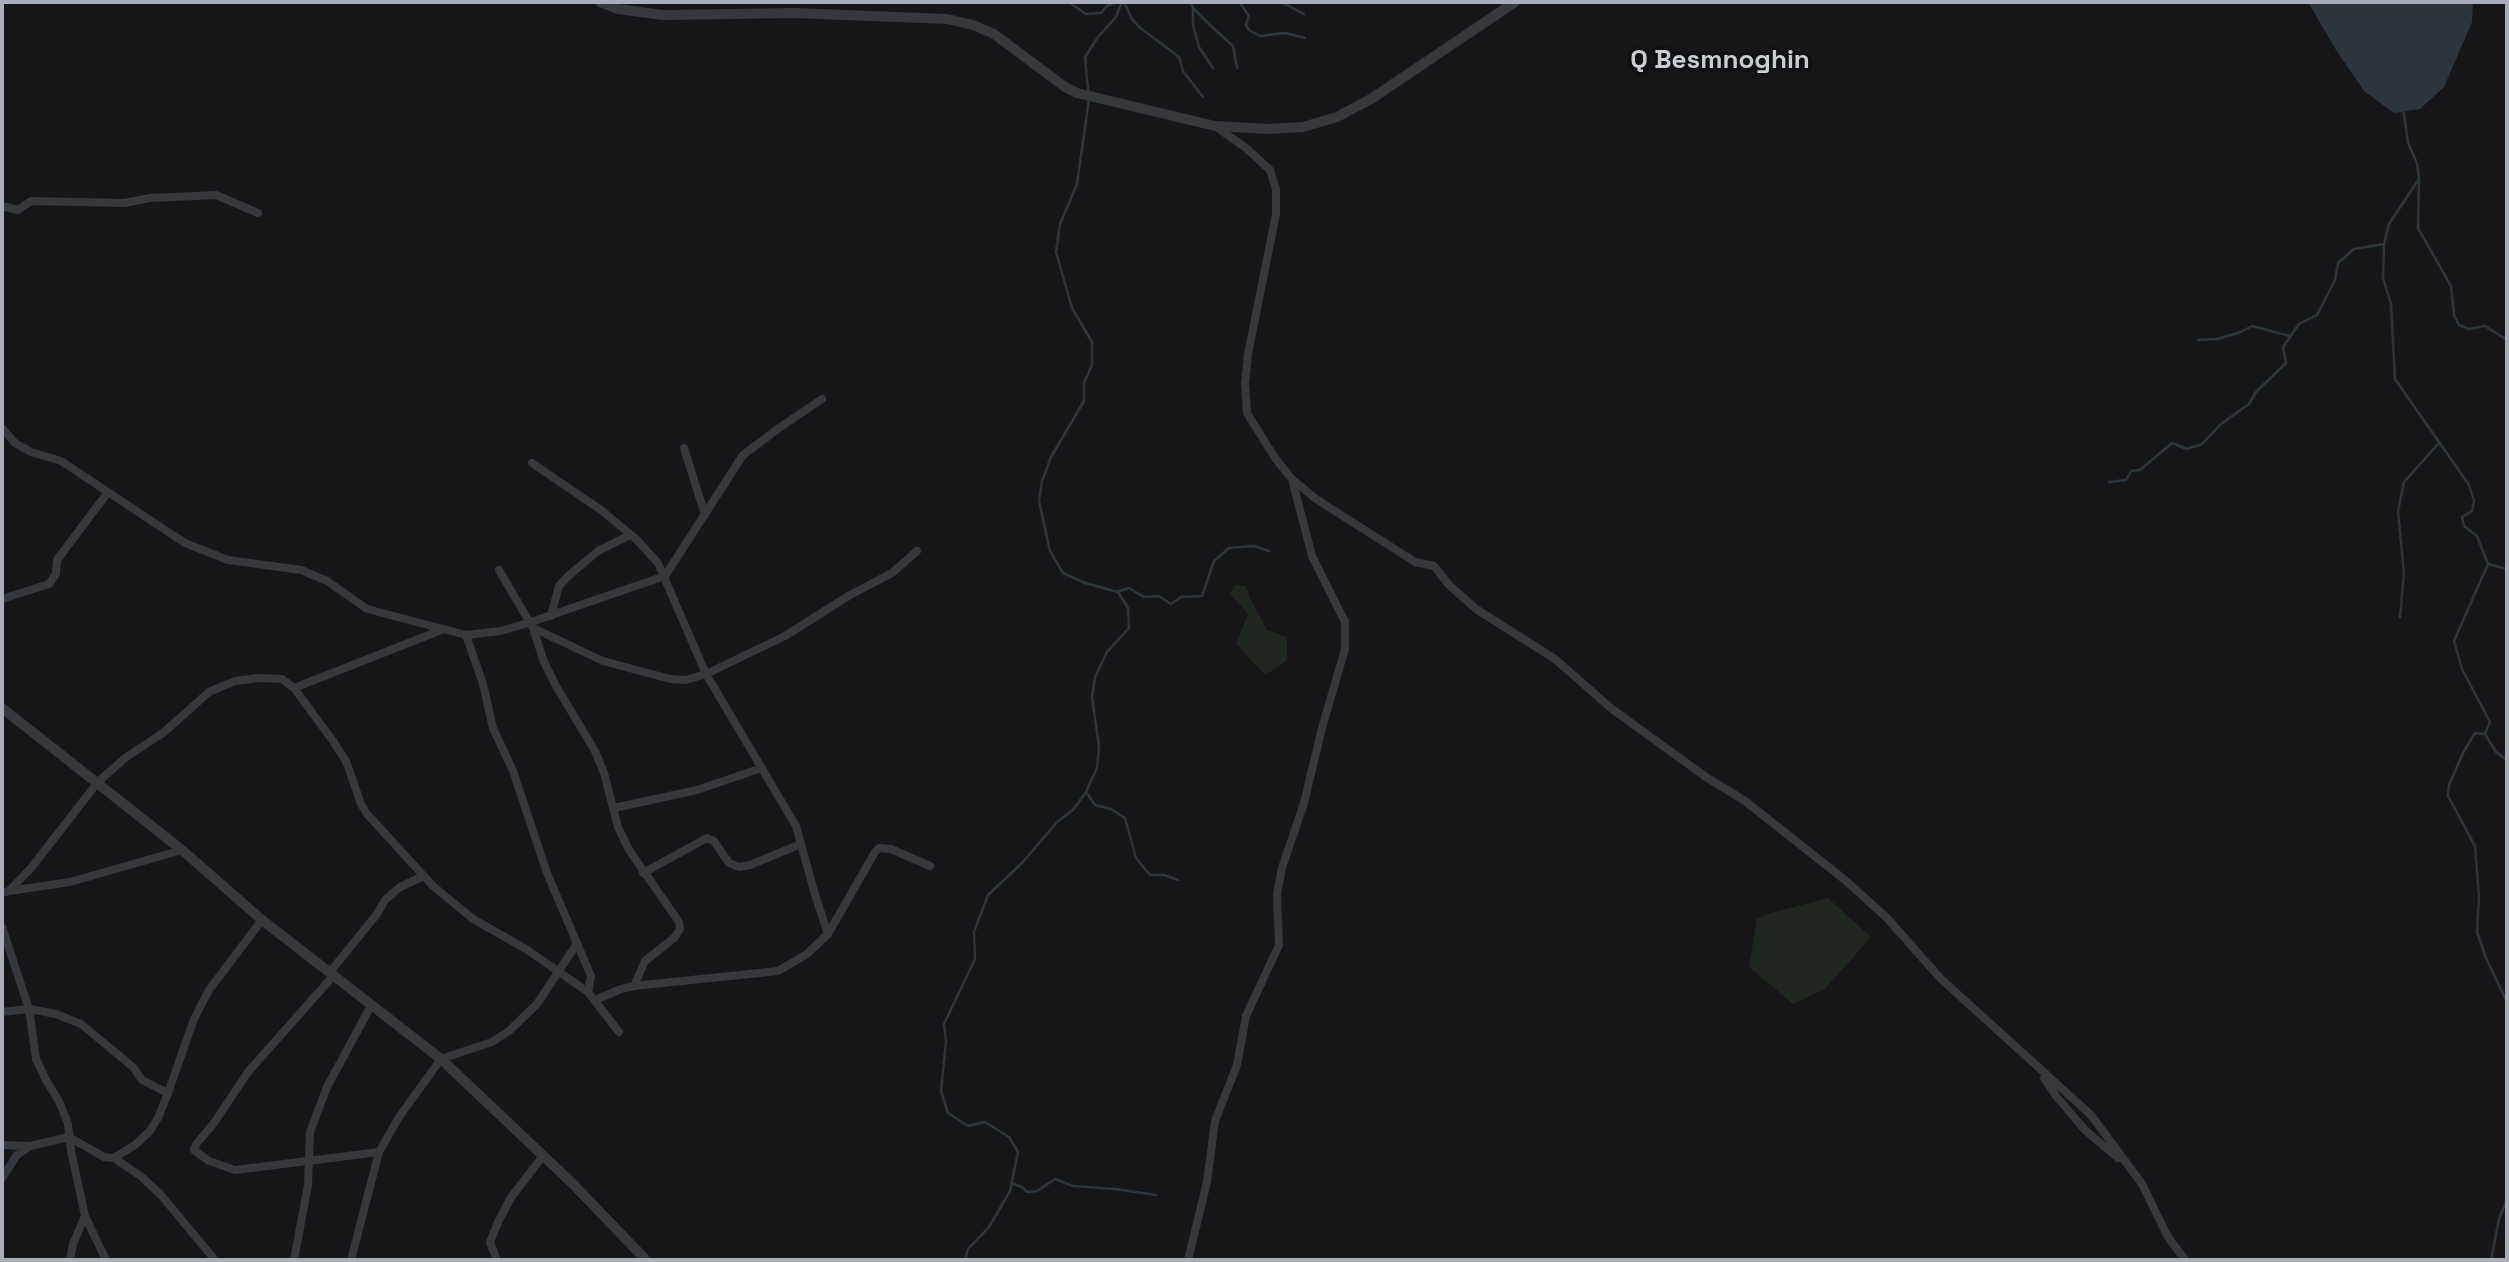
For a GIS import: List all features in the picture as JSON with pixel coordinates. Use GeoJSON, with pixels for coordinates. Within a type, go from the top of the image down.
{"type":"FeatureCollection","features":[{"type":"Feature","properties":{"kind":"street"},"geometry":{"type":"LineString","coordinates":[[600,2],[618,9],[663,15],[794,13],[947,19],[995,34],[1065,88],[1077,93],[1215,126],[1255,129],[1303,127],[1337,117],[1371,99],[1515,2]]}},
{"type":"Feature","properties":{"kind":"street"},"geometry":{"type":"LineString","coordinates":[[1215,126],[1246,148],[1270,170],[1276,189],[1276,214],[1248,354],[1245,384],[1247,413],[1269,449],[1292,478],[1316,499],[1415,562],[1434,566],[1449,585],[1476,609],[1556,659],[1612,709],[1706,777],[1745,801],[1887,918],[1940,978],[2091,1115],[2142,1184],[2168,1237],[2185,1260]]}},
{"type":"Feature","properties":{"kind":"street"},"geometry":{"type":"LineString","coordinates":[[2,206],[18,210],[31,201],[124,203],[150,198],[216,195],[258,213]]}},
{"type":"Feature","properties":{"kind":"street"},"geometry":{"type":"LineString","coordinates":[[2,428],[16,443],[31,452],[61,461],[185,543],[228,560],[301,570],[327,581],[367,610],[466,635],[532,625],[665,576],[743,455],[822,399]]}},
{"type":"Feature","properties":{"kind":"street"},"geometry":{"type":"LineString","coordinates":[[684,447],[705,515]]}},
{"type":"Feature","properties":{"kind":"street"},"geometry":{"type":"LineString","coordinates":[[532,463],[601,510],[658,563],[706,674],[796,826],[828,934]]}},
{"type":"Feature","properties":{"kind":"street"},"geometry":{"type":"LineString","coordinates":[[1188,1260],[1207,1182],[1216,1121],[1237,1065],[1246,1016],[1279,945],[1277,894],[1282,868],[1304,803],[1345,649],[1345,622],[1312,556],[1292,478]]}},
{"type":"Feature","properties":{"kind":"street"},"geometry":{"type":"LineString","coordinates":[[2,599],[49,584],[56,574],[57,560],[108,492]]}},
{"type":"Feature","properties":{"kind":"street"},"geometry":{"type":"LineString","coordinates":[[551,616],[559,586],[568,576],[598,551],[630,535]]}},
{"type":"Feature","properties":{"kind":"street"},"geometry":{"type":"LineString","coordinates":[[532,625],[603,661],[670,679],[686,680],[706,674],[785,636],[892,573],[917,551]]}},
{"type":"Feature","properties":{"kind":"street"},"geometry":{"type":"LineString","coordinates":[[499,570],[532,625],[544,662],[556,686],[595,751],[618,827],[643,873],[679,922],[680,929],[674,938],[645,961],[634,986]]}},
{"type":"Feature","properties":{"kind":"street"},"geometry":{"type":"LineString","coordinates":[[294,688],[445,628]]}},
{"type":"Feature","properties":{"kind":"street"},"geometry":{"type":"LineString","coordinates":[[466,635],[483,684],[493,728],[513,771],[576,946],[591,976],[588,992]]}},
{"type":"Feature","properties":{"kind":"street"},"geometry":{"type":"LineString","coordinates":[[5,892],[31,868],[98,782],[125,758],[163,733],[209,692],[235,681],[282,679],[294,688],[319,720],[346,761],[367,814],[424,876],[451,903],[588,992],[619,1031]]}},
{"type":"Feature","properties":{"kind":"street"},"geometry":{"type":"LineString","coordinates":[[2,708],[182,850],[262,920],[440,1059],[543,1156],[641,1259]]}},
{"type":"Feature","properties":{"kind":"street"},"geometry":{"type":"LineString","coordinates":[[614,808],[697,790],[762,768]]}},
{"type":"Feature","properties":{"kind":"street"},"geometry":{"type":"LineString","coordinates":[[643,873],[707,838],[714,841],[729,863],[739,867],[801,844]]}},
{"type":"Feature","properties":{"kind":"street"},"geometry":{"type":"LineString","coordinates":[[595,1000],[634,986],[778,971],[807,954],[828,934],[879,848],[891,849],[930,866]]}},
{"type":"Feature","properties":{"kind":"street"},"geometry":{"type":"LineString","coordinates":[[5,892],[70,882],[182,850]]}},
{"type":"Feature","properties":{"kind":"street"},"geometry":{"type":"LineString","coordinates":[[379,1152],[235,1170],[209,1161],[194,1150],[248,1072],[332,974],[377,915],[385,900],[400,887],[424,876]]}},
{"type":"Feature","properties":{"kind":"street"},"geometry":{"type":"LineString","coordinates":[[114,1158],[135,1145],[150,1131],[168,1093],[194,1019],[209,990],[262,920]]}},
{"type":"Feature","properties":{"kind":"street"},"geometry":{"type":"LineString","coordinates":[[2,927],[29,1009],[40,1071],[65,1113],[85,1216],[106,1260]]}},
{"type":"Feature","properties":{"kind":"street"},"geometry":{"type":"LineString","coordinates":[[351,1260],[379,1152],[399,1117],[440,1059],[492,1042],[509,1031],[537,1004],[576,946]]}},
{"type":"Feature","properties":{"kind":"street"},"geometry":{"type":"LineString","coordinates":[[294,1260],[308,1185],[310,1132],[322,1099],[372,1004]]}},
{"type":"Feature","properties":{"kind":"street"},"geometry":{"type":"LineString","coordinates":[[2,1012],[29,1009],[56,1014],[81,1024],[133,1067],[142,1080],[168,1093]]}},
{"type":"Feature","properties":{"kind":"street"},"geometry":{"type":"LineString","coordinates":[[2039,1070],[2056,1096],[2085,1130],[2130,1168]]}},
{"type":"Feature","properties":{"kind":"street"},"geometry":{"type":"LineString","coordinates":[[2,1145],[30,1146],[69,1137],[104,1157],[114,1158],[142,1177],[160,1195],[215,1260]]}},
{"type":"Feature","properties":{"kind":"street"},"geometry":{"type":"LineString","coordinates":[[2,1178],[17,1155],[30,1146]]}},
{"type":"Feature","properties":{"kind":"street"},"geometry":{"type":"LineString","coordinates":[[497,1260],[490,1242],[499,1220],[512,1196],[543,1156]]}},
{"type":"Feature","properties":{"kind":"street"},"geometry":{"type":"LineString","coordinates":[[70,1260],[73,1244],[85,1216]]}},
{"type":"Feature","properties":{"kind":"shaded area"},"geometry":{"type":"Polygon","coordinates":[[[2308,2],[2473,2],[2472,22],[2444,87],[2420,109],[2394,113],[2364,91],[2308,2]]]}},
{"type":"Feature","properties":{"kind":"shaded area"},"geometry":{"type":"Polygon","coordinates":[[[1235,585],[1246,586],[1267,630],[1287,637],[1287,660],[1264,674],[1236,644],[1248,614],[1230,594],[1235,585]]]}},
{"type":"Feature","properties":{"kind":"shaded area"},"geometry":{"type":"Polygon","coordinates":[[[1828,898],[1871,937],[1825,989],[1793,1004],[1749,967],[1757,919],[1828,898]]]}},
{"type":"Feature","properties":{"kind":"waterway"},"geometry":{"type":"LineString","coordinates":[[1055,3],[1060,2]]}},
{"type":"Feature","properties":{"kind":"waterway"},"geometry":{"type":"LineString","coordinates":[[1069,2],[1086,14],[1101,13],[1107,6],[1117,2]]}},
{"type":"Feature","properties":{"kind":"waterway"},"geometry":{"type":"LineString","coordinates":[[965,1260],[968,1249],[989,1227],[1010,1191],[1018,1152],[1009,1137],[985,1122],[968,1126],[948,1113],[941,1091],[946,1042],[944,1024],[975,959],[974,932],[988,895],[1022,863],[1057,822],[1073,810],[1086,792],[1097,768],[1099,746],[1092,697],[1095,677],[1107,652],[1129,628],[1128,608],[1118,592],[1085,583],[1063,573],[1050,551],[1039,501],[1042,481],[1051,457],[1084,401],[1084,383],[1092,365],[1092,342],[1072,308],[1056,252],[1060,224],[1077,184],[1089,99],[1085,57],[1116,17],[1122,2]]}},
{"type":"Feature","properties":{"kind":"waterway"},"geometry":{"type":"LineString","coordinates":[[1124,2],[1139,27],[1179,57],[1183,71],[1203,97]]}},
{"type":"Feature","properties":{"kind":"waterway"},"geometry":{"type":"LineString","coordinates":[[1191,2],[1193,8],[1233,46],[1237,68]]}},
{"type":"Feature","properties":{"kind":"waterway"},"geometry":{"type":"LineString","coordinates":[[1232,2],[1240,3],[1249,16],[1246,25],[1249,30],[1260,36],[1285,33],[1305,38]]}},
{"type":"Feature","properties":{"kind":"waterway"},"geometry":{"type":"LineString","coordinates":[[1281,2],[1304,14]]}},
{"type":"Feature","properties":{"kind":"waterway"},"geometry":{"type":"LineString","coordinates":[[1193,8],[1193,25],[1199,47],[1213,68]]}},
{"type":"Feature","properties":{"kind":"waterway"},"geometry":{"type":"LineString","coordinates":[[2403,108],[2408,143],[2417,163],[2419,179],[2389,224],[2384,244],[2383,278],[2391,304],[2395,379],[2469,485],[2474,501],[2472,511],[2462,517],[2464,526],[2477,536],[2488,564],[2454,641],[2462,669],[2490,722],[2485,734],[2475,733],[2463,753],[2449,785],[2448,796],[2475,846],[2479,897],[2477,932],[2507,1002]]}},
{"type":"Feature","properties":{"kind":"waterway"},"geometry":{"type":"LineString","coordinates":[[2419,179],[2418,228],[2451,286],[2454,315],[2459,325],[2469,329],[2485,326],[2507,340]]}},
{"type":"Feature","properties":{"kind":"waterway"},"geometry":{"type":"LineString","coordinates":[[2109,482],[2126,480],[2131,471],[2140,470],[2172,443],[2187,449],[2202,444],[2221,424],[2249,404],[2256,392],[2286,363],[2283,347],[2299,324],[2317,315],[2335,280],[2338,263],[2354,249],[2384,244]]}},
{"type":"Feature","properties":{"kind":"waterway"},"geometry":{"type":"LineString","coordinates":[[2198,340],[2217,339],[2252,326],[2290,336]]}},
{"type":"Feature","properties":{"kind":"waterway"},"geometry":{"type":"LineString","coordinates":[[2400,617],[2404,573],[2398,511],[2404,482],[2439,443]]}},
{"type":"Feature","properties":{"kind":"waterway"},"geometry":{"type":"LineString","coordinates":[[1119,591],[1129,588],[1144,597],[1159,596],[1171,604],[1181,597],[1202,596],[1214,561],[1229,548],[1254,546],[1269,551]]}},
{"type":"Feature","properties":{"kind":"waterway"},"geometry":{"type":"LineString","coordinates":[[2488,564],[2507,569]]}},
{"type":"Feature","properties":{"kind":"waterway"},"geometry":{"type":"LineString","coordinates":[[2485,734],[2496,752],[2507,760]]}},
{"type":"Feature","properties":{"kind":"waterway"},"geometry":{"type":"LineString","coordinates":[[1086,792],[1095,805],[1111,809],[1125,818],[1136,858],[1150,875],[1164,875],[1178,880]]}},
{"type":"Feature","properties":{"kind":"waterway"},"geometry":{"type":"LineString","coordinates":[[1011,1183],[1027,1192],[1037,1191],[1055,1179],[1073,1186],[1156,1195]]}},
{"type":"Feature","properties":{"kind":"waterway"},"geometry":{"type":"LineString","coordinates":[[2491,1260],[2499,1219],[2507,1199]]}},
{"type":"Feature","properties":{"kind":"district","name":"Q Besmnoghin"},"geometry":{"type":"Point","coordinates":[1720,61]}}]}
